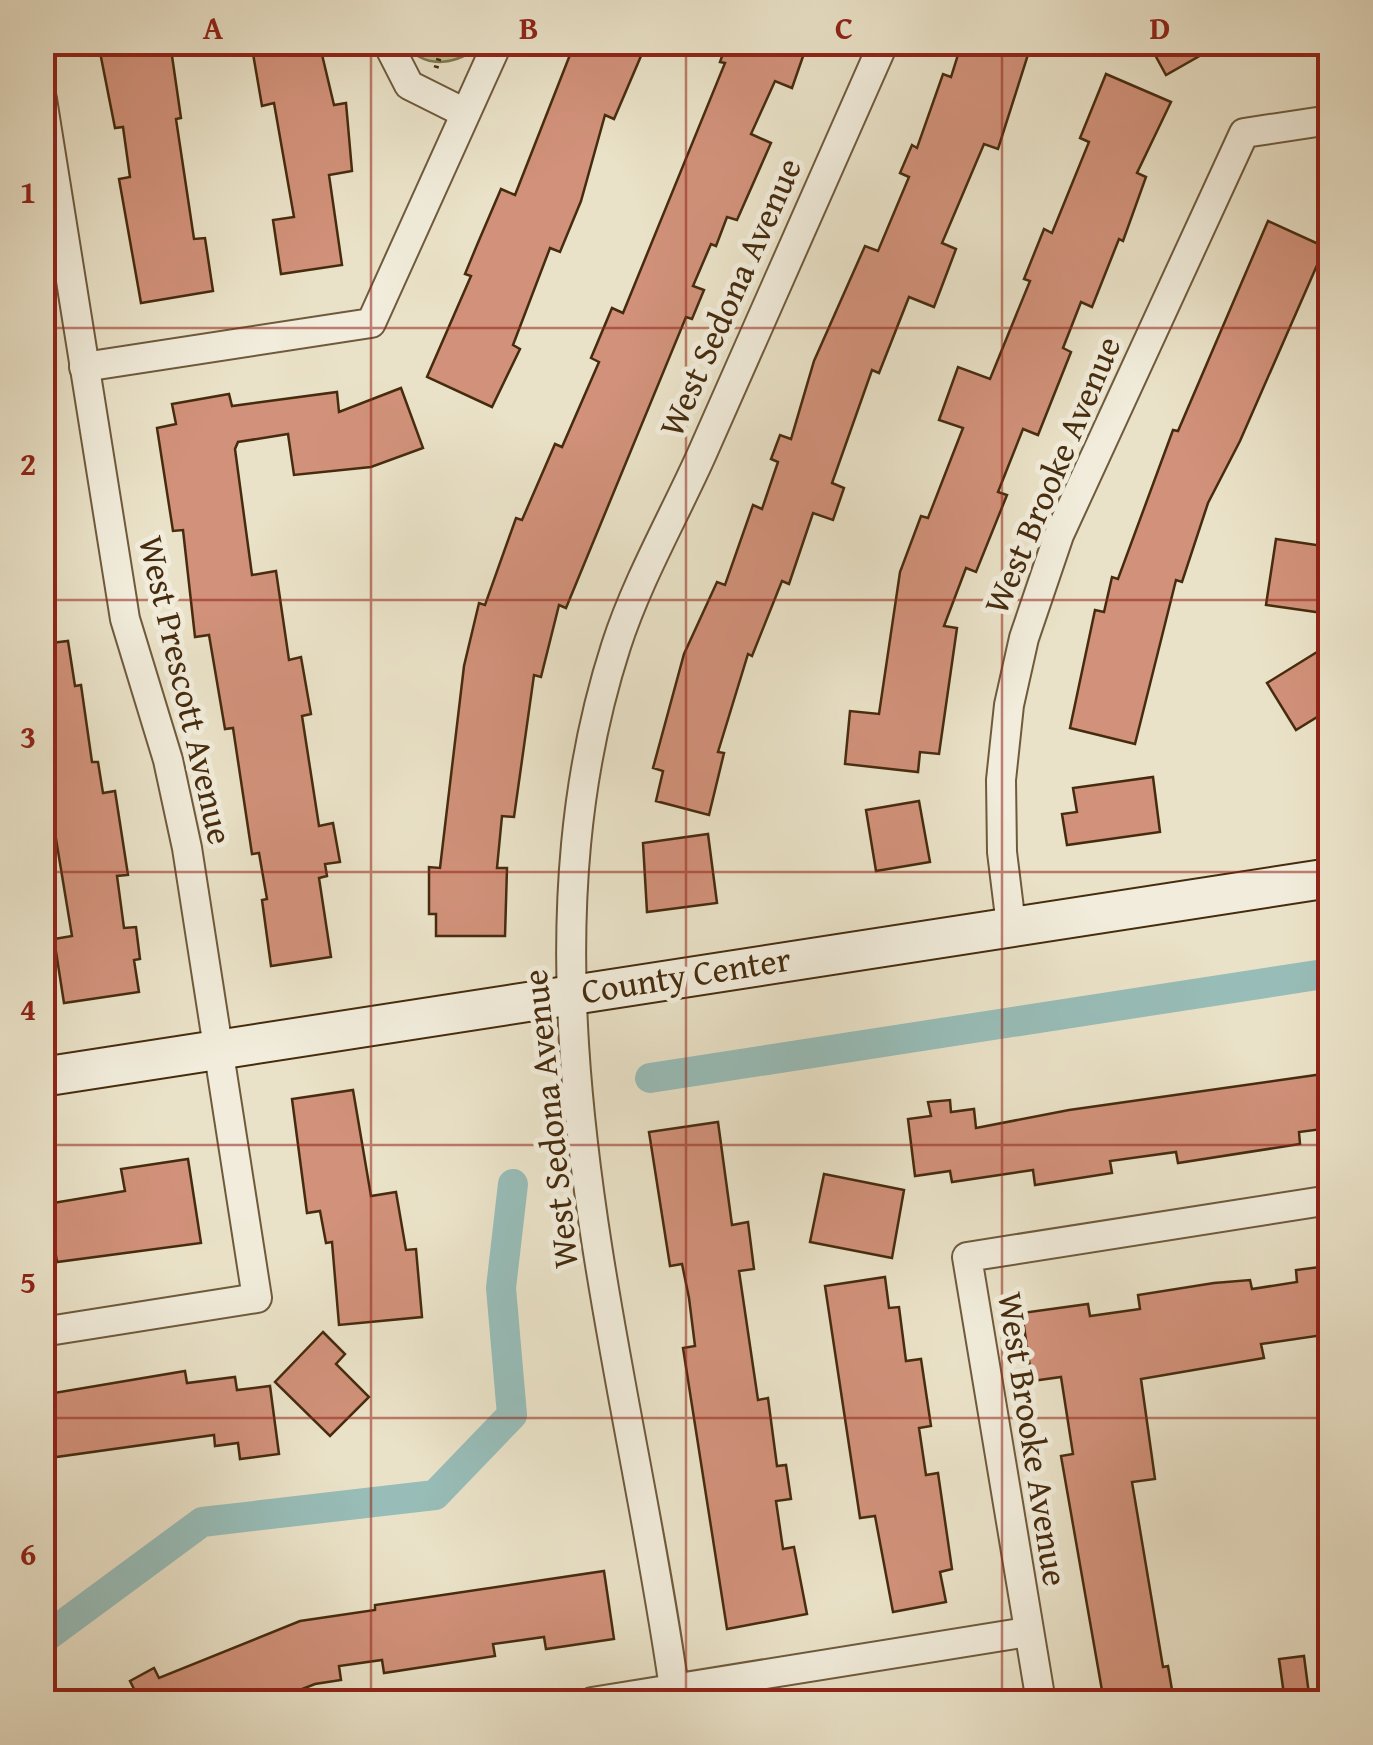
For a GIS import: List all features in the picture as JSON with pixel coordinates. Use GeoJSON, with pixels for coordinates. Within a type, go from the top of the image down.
{"type":"FeatureCollection","features":[{"type":"Feature","properties":{"kind":"street"},"geometry":{"type":"LineString","coordinates":[[387,42],[409,85],[465,113]]}},
{"type":"Feature","properties":{"kind":"street"},"geometry":{"type":"LineString","coordinates":[[84,367],[371,323],[498,42]]}},
{"type":"Feature","properties":{"kind":"street","name":"West Sedona Avenue"},"geometry":{"type":"LineString","coordinates":[[675,1696],[603,1264],[570,994],[575,862],[584,791],[616,645],[884,42]]}},
{"type":"Feature","properties":{"kind":"street","name":"West Prescott Avenue"},"geometry":{"type":"LineString","coordinates":[[42,100],[47,165],[125,619],[168,760],[187,848],[257,1298],[42,1332]]}},
{"type":"Feature","properties":{"kind":"street","name":"West Brooke Avenue"},"geometry":{"type":"LineString","coordinates":[[1011,925],[1001,780],[1009,705],[1024,638],[1059,535],[1244,133],[1330,120]]}},
{"type":"Feature","properties":{"kind":"street","name":"County Center"},"geometry":{"type":"LineString","coordinates":[[42,1076],[1330,878]]}},
{"type":"Feature","properties":{"kind":"street","name":"West Brooke Avenue"},"geometry":{"type":"LineString","coordinates":[[1042,1702],[1026,1632],[967,1257],[1330,1200]]}},
{"type":"Feature","properties":{"kind":"street"},"geometry":{"type":"LineString","coordinates":[[592,1702],[675,1696],[1026,1632]]}},
{"type":"Feature","properties":{"kind":"green space"},"geometry":{"type":"Polygon","coordinates":[[[404,43],[483,43],[464,56],[443,62],[422,58],[404,43]]]}},
{"type":"Feature","properties":{"kind":"building"},"geometry":{"type":"Polygon","coordinates":[[[98,42],[170,42],[181,118],[176,119],[194,239],[205,238],[213,291],[141,303],[119,179],[130,177],[123,127],[115,128],[98,42]]]}},
{"type":"Feature","properties":{"kind":"building"},"geometry":{"type":"Polygon","coordinates":[[[251,42],[319,42],[334,105],[346,103],[352,171],[329,175],[342,265],[281,274],[273,220],[294,217],[274,103],[262,106],[251,42]]]}},
{"type":"Feature","properties":{"kind":"building"},"geometry":{"type":"Polygon","coordinates":[[[575,42],[647,42],[614,119],[605,115],[581,201],[560,252],[550,248],[513,345],[520,349],[492,407],[427,377],[471,276],[465,274],[501,189],[515,195],[575,42]]]}},
{"type":"Feature","properties":{"kind":"building"},"geometry":{"type":"Polygon","coordinates":[[[727,42],[808,42],[792,88],[775,81],[751,134],[771,143],[737,220],[727,217],[716,246],[711,244],[693,286],[704,290],[692,319],[686,317],[566,608],[559,605],[541,677],[534,675],[514,817],[502,816],[497,868],[507,868],[505,936],[436,936],[436,914],[429,914],[429,867],[440,868],[464,666],[479,603],[485,605],[516,518],[522,520],[555,444],[562,447],[599,362],[591,358],[612,308],[623,313],[725,63],[720,62],[727,42]]]}},
{"type":"Feature","properties":{"kind":"building"},"geometry":{"type":"Polygon","coordinates":[[[962,42],[1032,42],[998,149],[984,144],[942,243],[956,249],[934,307],[909,297],[879,373],[872,370],[832,483],[844,488],[833,520],[813,513],[789,584],[782,581],[752,656],[748,654],[718,752],[724,753],[709,815],[656,801],[663,771],[653,768],[684,654],[717,582],[725,585],[753,505],[762,509],[778,462],[771,459],[780,435],[791,439],[814,361],[865,246],[878,251],[909,177],[900,173],[912,145],[917,148],[943,74],[951,77],[962,42]]]}},
{"type":"Feature","properties":{"kind":"building"},"geometry":{"type":"Polygon","coordinates":[[[1148,42],[1224,42],[1166,75],[1148,42]]]}},
{"type":"Feature","properties":{"kind":"building"},"geometry":{"type":"Polygon","coordinates":[[[1106,74],[1171,102],[1137,173],[1146,177],[1123,241],[1119,239],[1092,307],[1081,302],[1063,348],[1071,352],[1038,435],[1023,429],[998,492],[1007,495],[976,572],[966,568],[944,626],[957,628],[939,754],[920,752],[918,772],[845,764],[850,711],[879,714],[900,572],[921,516],[928,518],[963,428],[939,420],[958,367],[990,379],[1030,281],[1024,279],[1044,229],[1052,233],[1089,142],[1080,138],[1106,74]]]}},
{"type":"Feature","properties":{"kind":"building"},"geometry":{"type":"Polygon","coordinates":[[[1268,221],[1325,247],[1240,441],[1208,503],[1182,582],[1176,580],[1135,744],[1070,728],[1095,610],[1104,612],[1112,577],[1118,579],[1173,430],[1178,431],[1268,221]]]}},
{"type":"Feature","properties":{"kind":"building"},"geometry":{"type":"Polygon","coordinates":[[[401,388],[423,448],[371,467],[294,475],[288,434],[238,442],[235,449],[252,575],[276,571],[289,660],[301,657],[311,714],[302,716],[319,826],[333,823],[340,862],[325,864],[327,876],[319,878],[331,957],[271,966],[262,900],[267,899],[259,853],[252,854],[233,728],[225,729],[209,635],[195,637],[183,530],[173,531],[157,428],[176,424],[172,404],[229,394],[232,406],[337,392],[339,412],[401,388]]]}},
{"type":"Feature","properties":{"kind":"building"},"geometry":{"type":"Polygon","coordinates":[[[1276,539],[1330,547],[1330,614],[1266,605],[1276,539]]]}},
{"type":"Feature","properties":{"kind":"building"},"geometry":{"type":"Polygon","coordinates":[[[68,641],[75,686],[81,685],[92,762],[98,762],[103,793],[115,791],[128,875],[117,876],[124,928],[136,927],[140,959],[134,960],[139,992],[64,1003],[54,939],[72,936],[42,754],[42,644],[68,641]]]}},
{"type":"Feature","properties":{"kind":"building"},"geometry":{"type":"Polygon","coordinates":[[[1330,644],[1330,709],[1296,730],[1267,683],[1330,644]]]}},
{"type":"Feature","properties":{"kind":"building"},"geometry":{"type":"Polygon","coordinates":[[[1153,777],[1160,832],[1067,845],[1062,814],[1077,812],[1073,788],[1153,777]]]}},
{"type":"Feature","properties":{"kind":"building"},"geometry":{"type":"Polygon","coordinates":[[[919,801],[930,862],[876,871],[866,810],[919,801]]]}},
{"type":"Feature","properties":{"kind":"building"},"geometry":{"type":"Polygon","coordinates":[[[708,834],[717,903],[647,912],[643,843],[708,834]]]}},
{"type":"Feature","properties":{"kind":"building"},"geometry":{"type":"Polygon","coordinates":[[[1330,1073],[1330,1128],[1299,1132],[1300,1144],[1178,1163],[1176,1152],[1110,1161],[1112,1173],[1035,1185],[1033,1170],[952,1182],[950,1171],[915,1176],[908,1119],[931,1116],[928,1102],[950,1100],[951,1112],[974,1109],[976,1128],[1069,1110],[1330,1073]]]}},
{"type":"Feature","properties":{"kind":"building"},"geometry":{"type":"Polygon","coordinates":[[[353,1090],[371,1196],[396,1192],[406,1250],[416,1249],[422,1317],[339,1325],[332,1242],[326,1243],[320,1211],[307,1213],[292,1099],[353,1090]]]}},
{"type":"Feature","properties":{"kind":"building"},"geometry":{"type":"Polygon","coordinates":[[[718,1122],[732,1225],[748,1222],[754,1269],[739,1271],[758,1400],[768,1398],[777,1466],[786,1465],[791,1499],[776,1501],[783,1549],[794,1547],[807,1614],[727,1629],[683,1348],[695,1346],[689,1298],[682,1264],[670,1266],[649,1132],[718,1122]]]}},
{"type":"Feature","properties":{"kind":"building"},"geometry":{"type":"Polygon","coordinates":[[[188,1159],[201,1243],[57,1262],[47,1204],[125,1191],[121,1169],[188,1159]]]}},
{"type":"Feature","properties":{"kind":"building"},"geometry":{"type":"Polygon","coordinates":[[[824,1174],[904,1190],[892,1258],[810,1242],[824,1174]]]}},
{"type":"Feature","properties":{"kind":"building"},"geometry":{"type":"Polygon","coordinates":[[[1328,1266],[1330,1334],[1261,1344],[1264,1358],[1141,1379],[1155,1479],[1132,1482],[1163,1667],[1168,1666],[1174,1702],[1104,1702],[1061,1456],[1073,1454],[1061,1377],[1032,1381],[1022,1313],[1088,1304],[1090,1316],[1140,1309],[1138,1295],[1250,1280],[1252,1289],[1297,1282],[1296,1270],[1328,1266]]]}},
{"type":"Feature","properties":{"kind":"building"},"geometry":{"type":"Polygon","coordinates":[[[885,1277],[889,1308],[899,1307],[906,1361],[921,1359],[931,1426],[919,1428],[926,1475],[938,1473],[952,1569],[940,1572],[946,1602],[893,1612],[875,1516],[860,1518],[825,1286],[885,1277]]]}},
{"type":"Feature","properties":{"kind":"building"},"geometry":{"type":"Polygon","coordinates":[[[323,1332],[345,1354],[336,1364],[369,1397],[330,1436],[275,1382],[323,1332]]]}},
{"type":"Feature","properties":{"kind":"building"},"geometry":{"type":"Polygon","coordinates":[[[185,1371],[187,1383],[235,1377],[237,1390],[270,1386],[279,1454],[240,1459],[238,1443],[215,1446],[214,1435],[42,1459],[42,1395],[185,1371]]]}},
{"type":"Feature","properties":{"kind":"building"},"geometry":{"type":"Polygon","coordinates":[[[604,1571],[614,1639],[546,1649],[544,1637],[493,1644],[495,1656],[384,1673],[382,1660],[339,1666],[341,1680],[315,1684],[269,1702],[266,1694],[244,1702],[112,1702],[135,1691],[130,1681],[154,1668],[159,1678],[300,1621],[375,1610],[375,1605],[604,1571]]]}},
{"type":"Feature","properties":{"kind":"building"},"geometry":{"type":"Polygon","coordinates":[[[1304,1656],[1310,1702],[1285,1702],[1279,1659],[1304,1656]]]}},
{"type":"Feature","properties":{"kind":"waterway"},"geometry":{"type":"LineString","coordinates":[[650,1078],[1330,973]]}},
{"type":"Feature","properties":{"kind":"waterway"},"geometry":{"type":"LineString","coordinates":[[42,1640],[202,1522],[435,1495],[512,1415],[501,1288],[513,1184]]}}]}
